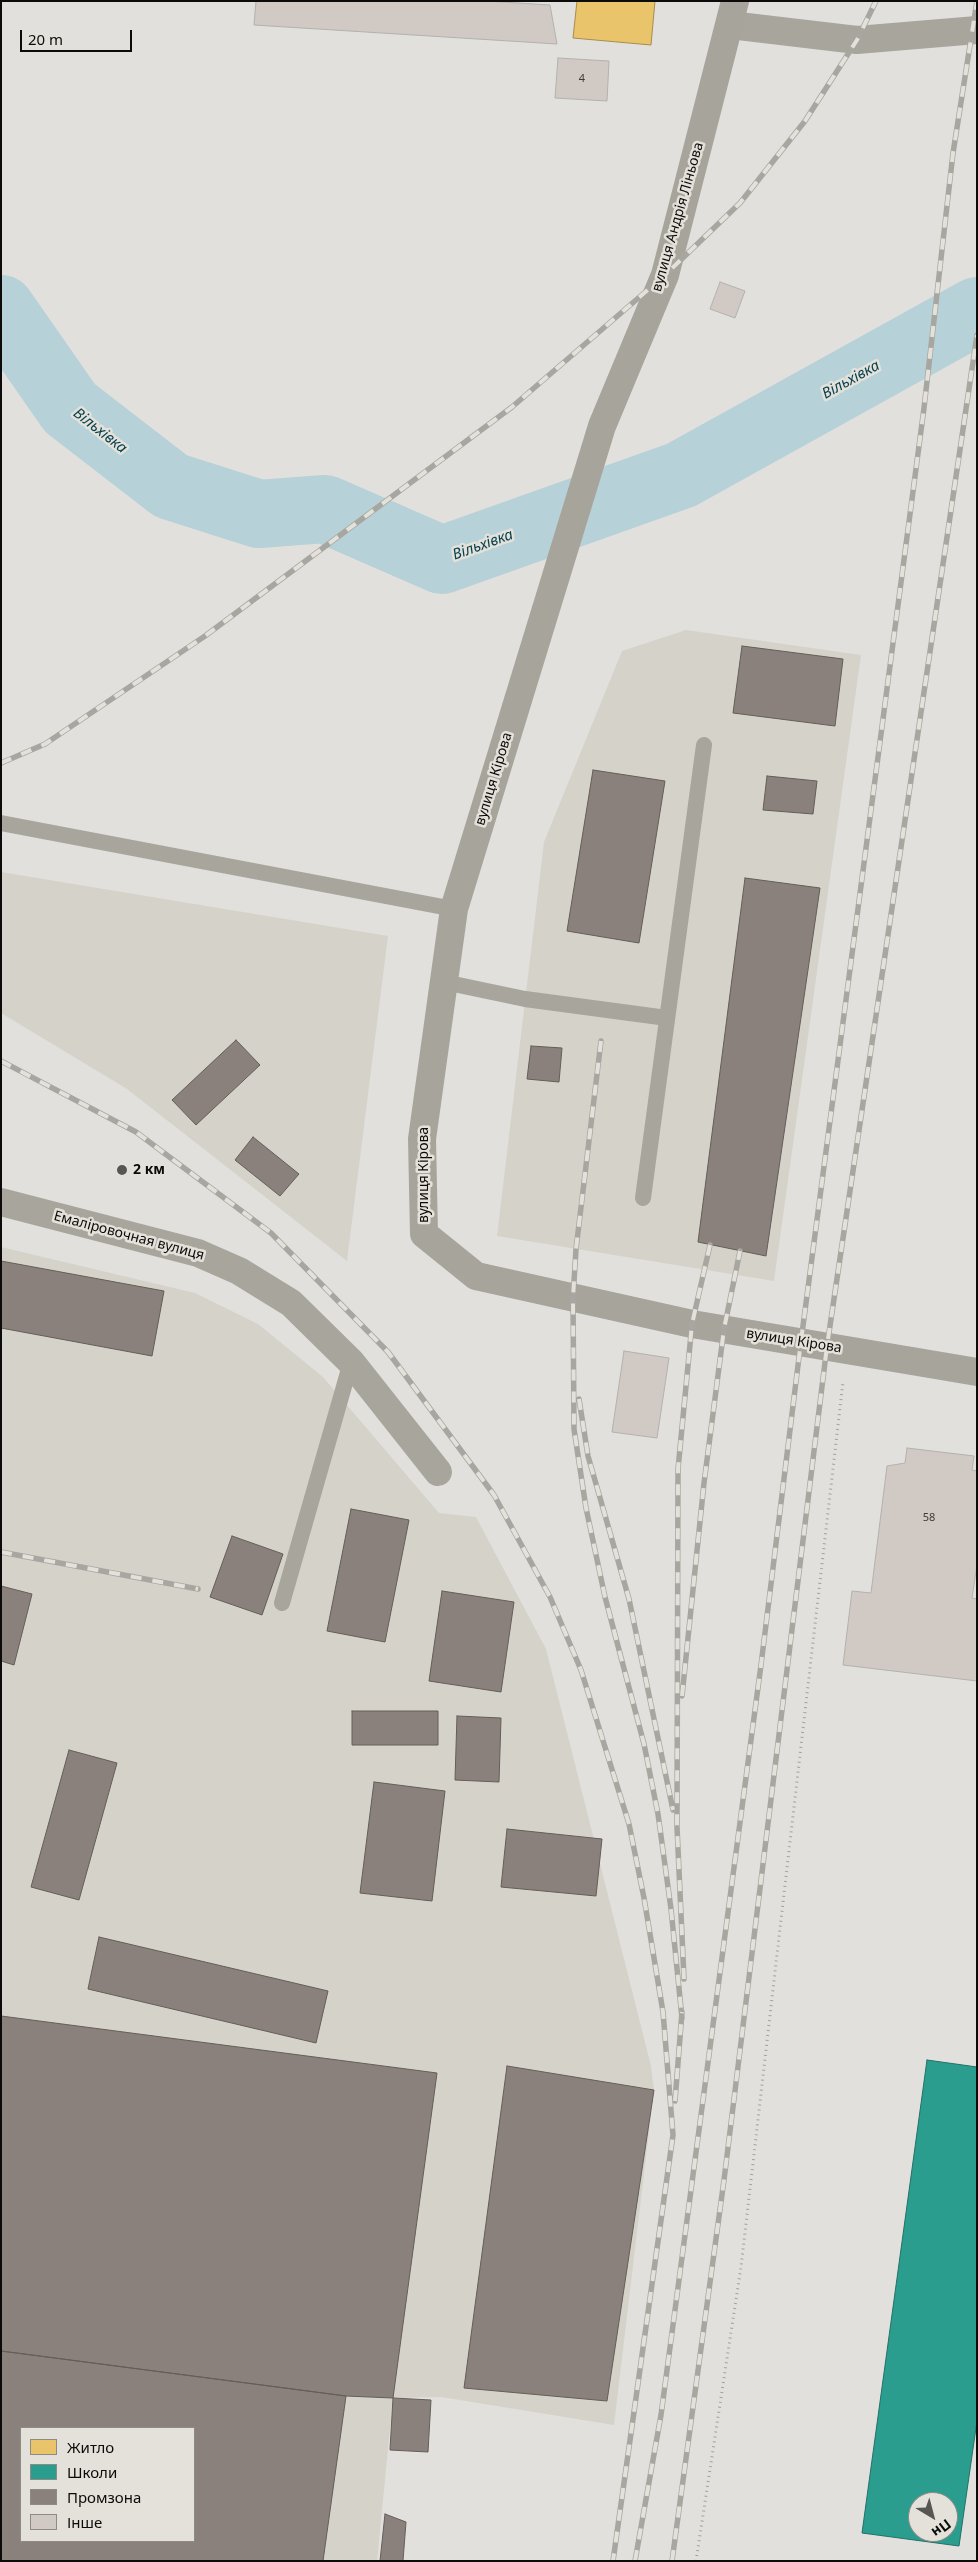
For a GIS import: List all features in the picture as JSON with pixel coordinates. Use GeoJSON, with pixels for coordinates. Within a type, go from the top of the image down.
{"type":"FeatureCollection","features":[{"type":"Feature","properties":{"kind":"street"},"geometry":{"type":"LineString","coordinates":[[732,13],[857,40],[977,30]]}},
{"type":"Feature","properties":{"kind":"street","name":"вулиця Андрія Ліньова"},"geometry":{"type":"LineString","coordinates":[[535,644],[602,426],[665,274],[732,13]]}},
{"type":"Feature","properties":{"kind":"street","name":"вулиця Кірова"},"geometry":{"type":"LineString","coordinates":[[535,644],[454,909],[422,1140],[424,1234],[476,1276],[692,1324],[977,1372]]}},
{"type":"Feature","properties":{"kind":"street","name":"Емаліровочная вулиця"},"geometry":{"type":"LineString","coordinates":[[1,1202],[198,1253],[238,1272],[291,1303],[350,1362],[438,1472]]}},
{"type":"Feature","properties":{"kind":"lane"},"geometry":{"type":"LineString","coordinates":[[643,1198],[704,745]]}},
{"type":"Feature","properties":{"kind":"lane"},"geometry":{"type":"LineString","coordinates":[[1,822],[454,909]]}},
{"type":"Feature","properties":{"kind":"lane"},"geometry":{"type":"LineString","coordinates":[[444,982],[525,999],[667,1018]]}},
{"type":"Feature","properties":{"kind":"lane"},"geometry":{"type":"LineString","coordinates":[[282,1603],[350,1362]]}},
{"type":"Feature","properties":{"kind":"path"},"geometry":{"type":"LineString","coordinates":[[696,2561],[740,2267],[847,1349]]}},
{"type":"Feature","properties":{"kind":"shaded area"},"geometry":{"type":"Polygon","coordinates":[[[686,630],[861,655],[774,1281],[497,1236],[544,842],[622,651],[686,630]]]}},
{"type":"Feature","properties":{"kind":"shaded area"},"geometry":{"type":"Polygon","coordinates":[[[1,872],[388,936],[347,1261],[127,1089],[1,1013],[1,872]]]}},
{"type":"Feature","properties":{"kind":"shaded area"},"geometry":{"type":"Polygon","coordinates":[[[1,1247],[195,1293],[258,1324],[323,1377],[439,1513],[476,1517],[546,1649],[651,2066],[654,2090],[614,2425],[441,2397],[393,2398],[377,2561],[1,2561],[1,1247]]]}},
{"type":"Feature","properties":{"kind":"building: Житло"},"geometry":{"type":"Polygon","coordinates":[[[577,1],[655,1],[651,45],[573,38],[577,1]]]}},
{"type":"Feature","properties":{"kind":"building: Школи"},"geometry":{"type":"Polygon","coordinates":[[[927,2060],[977,2067],[977,2421],[959,2546],[929,2542],[958,2542],[958,2492],[908,2492],[908,2539],[862,2533],[927,2060]]]}},
{"type":"Feature","properties":{"kind":"building: Промзона"},"geometry":{"type":"Polygon","coordinates":[[[742,646],[843,659],[835,726],[733,713],[742,646]]]}},
{"type":"Feature","properties":{"kind":"building: Промзона"},"geometry":{"type":"Polygon","coordinates":[[[593,770],[665,781],[639,943],[567,931],[593,770]]]}},
{"type":"Feature","properties":{"kind":"building: Промзона"},"geometry":{"type":"Polygon","coordinates":[[[767,776],[817,781],[813,814],[763,810],[767,776]]]}},
{"type":"Feature","properties":{"kind":"building: Промзона"},"geometry":{"type":"Polygon","coordinates":[[[745,878],[820,888],[766,1256],[698,1242],[745,878]]]}},
{"type":"Feature","properties":{"kind":"building: Промзона"},"geometry":{"type":"Polygon","coordinates":[[[236,1040],[260,1065],[196,1125],[172,1100],[236,1040]]]}},
{"type":"Feature","properties":{"kind":"building: Промзона"},"geometry":{"type":"Polygon","coordinates":[[[531,1046],[562,1048],[559,1082],[527,1079],[531,1046]]]}},
{"type":"Feature","properties":{"kind":"building: Промзона"},"geometry":{"type":"Polygon","coordinates":[[[253,1137],[299,1174],[280,1196],[235,1160],[253,1137]]]}},
{"type":"Feature","properties":{"kind":"building: Промзона"},"geometry":{"type":"Polygon","coordinates":[[[1,1261],[164,1291],[152,1356],[1,1328],[1,1261]]]}},
{"type":"Feature","properties":{"kind":"building: Промзона"},"geometry":{"type":"Polygon","coordinates":[[[351,1509],[409,1520],[385,1642],[327,1631],[351,1509]]]}},
{"type":"Feature","properties":{"kind":"building: Промзона"},"geometry":{"type":"Polygon","coordinates":[[[232,1536],[283,1554],[262,1615],[210,1597],[232,1536]]]}},
{"type":"Feature","properties":{"kind":"building: Промзона"},"geometry":{"type":"Polygon","coordinates":[[[1,1586],[32,1594],[14,1665],[1,1661],[1,1586]]]}},
{"type":"Feature","properties":{"kind":"building: Промзона"},"geometry":{"type":"Polygon","coordinates":[[[442,1591],[514,1602],[501,1692],[429,1681],[442,1591]]]}},
{"type":"Feature","properties":{"kind":"building: Промзона"},"geometry":{"type":"Polygon","coordinates":[[[352,1711],[438,1711],[438,1745],[352,1745],[352,1711]]]}},
{"type":"Feature","properties":{"kind":"building: Промзона"},"geometry":{"type":"Polygon","coordinates":[[[457,1716],[501,1718],[499,1782],[455,1780],[457,1716]]]}},
{"type":"Feature","properties":{"kind":"building: Промзона"},"geometry":{"type":"Polygon","coordinates":[[[69,1750],[117,1763],[79,1900],[31,1887],[69,1750]]]}},
{"type":"Feature","properties":{"kind":"building: Промзона"},"geometry":{"type":"Polygon","coordinates":[[[374,1782],[445,1791],[432,1901],[360,1893],[374,1782]]]}},
{"type":"Feature","properties":{"kind":"building: Промзона"},"geometry":{"type":"Polygon","coordinates":[[[507,1829],[602,1839],[596,1896],[501,1887],[507,1829]]]}},
{"type":"Feature","properties":{"kind":"building: Промзона"},"geometry":{"type":"Polygon","coordinates":[[[99,1937],[328,1991],[316,2043],[88,1989],[99,1937]]]}},
{"type":"Feature","properties":{"kind":"building: Промзона"},"geometry":{"type":"Polygon","coordinates":[[[1,2016],[437,2073],[393,2398],[346,2396],[1,2351],[1,2016]]]}},
{"type":"Feature","properties":{"kind":"building: Промзона"},"geometry":{"type":"Polygon","coordinates":[[[507,2066],[654,2090],[607,2401],[464,2388],[507,2066]]]}},
{"type":"Feature","properties":{"kind":"building: Промзона"},"geometry":{"type":"Polygon","coordinates":[[[1,2351],[346,2396],[323,2561],[1,2561],[1,2351]]]}},
{"type":"Feature","properties":{"kind":"building: Промзона"},"geometry":{"type":"Polygon","coordinates":[[[393,2398],[431,2400],[428,2452],[390,2450],[393,2398]]]}},
{"type":"Feature","properties":{"kind":"building: Промзона"},"geometry":{"type":"Polygon","coordinates":[[[385,2514],[406,2522],[403,2561],[380,2561],[385,2514]]]}},
{"type":"Feature","properties":{"kind":"building: Інше"},"geometry":{"type":"Polygon","coordinates":[[[256,1],[487,1],[550,5],[557,44],[254,25],[256,1]]]}},
{"type":"Feature","properties":{"kind":"building: Інше"},"geometry":{"type":"Polygon","coordinates":[[[558,58],[609,61],[607,101],[555,98],[558,58]]]}},
{"type":"Feature","properties":{"kind":"building: Інше"},"geometry":{"type":"Polygon","coordinates":[[[720,282],[745,291],[735,318],[710,309],[720,282]]]}},
{"type":"Feature","properties":{"kind":"building: Інше"},"geometry":{"type":"Polygon","coordinates":[[[624,1351],[669,1358],[657,1438],[612,1432],[624,1351]]]}},
{"type":"Feature","properties":{"kind":"building: Інше"},"geometry":{"type":"Polygon","coordinates":[[[907,1448],[974,1456],[972,1470],[977,1471],[977,1565],[972,1598],[977,1599],[977,1681],[843,1665],[852,1591],[871,1593],[887,1466],[905,1463],[907,1448]]]}},
{"type":"Feature","properties":{"kind":"waterway","name":"Вільхівка"},"geometry":{"type":"LineString","coordinates":[[1,309],[70,408],[171,486],[259,514],[325,509],[442,560],[681,475],[977,311]]}},
{"type":"Feature","properties":{"kind":"railway"},"geometry":{"type":"LineString","coordinates":[[1,763],[45,744],[205,636],[512,407],[665,275],[740,203],[805,121],[857,40],[876,1]]}},
{"type":"Feature","properties":{"kind":"railway"},"geometry":{"type":"LineString","coordinates":[[635,2561],[661,2415],[761,1665],[801,1341],[924,408],[953,153],[977,1]]}},
{"type":"Feature","properties":{"kind":"railway"},"geometry":{"type":"LineString","coordinates":[[672,2561],[724,2180],[827,1346],[977,335]]}},
{"type":"Feature","properties":{"kind":"railway"},"geometry":{"type":"LineString","coordinates":[[601,1041],[576,1249],[573,1298],[574,1429],[586,1508],[605,1597],[644,1744],[658,1814],[671,1909],[682,2018]]}},
{"type":"Feature","properties":{"kind":"railway"},"geometry":{"type":"LineString","coordinates":[[1,1061],[136,1132],[271,1233],[388,1352],[494,1495],[550,1597],[581,1670],[629,1824],[644,1898],[663,2012],[673,2135],[613,2561]]}},
{"type":"Feature","properties":{"kind":"railway"},"geometry":{"type":"LineString","coordinates":[[684,1979],[677,1827],[678,1469],[692,1324],[710,1245]]}},
{"type":"Feature","properties":{"kind":"railway"},"geometry":{"type":"LineString","coordinates":[[682,1696],[704,1483],[724,1329],[740,1251]]}},
{"type":"Feature","properties":{"kind":"railway"},"geometry":{"type":"LineString","coordinates":[[579,1399],[588,1456],[629,1599],[673,1810]]}},
{"type":"Feature","properties":{"kind":"railway"},"geometry":{"type":"LineString","coordinates":[[1,1552],[198,1589]]}},
{"type":"Feature","properties":{"kind":"railway"},"geometry":{"type":"LineString","coordinates":[[675,2101],[682,2012]]}},
{"type":"Feature","properties":{"kind":"place","name":"2 км"},"geometry":{"type":"Point","coordinates":[122,1170]}}]}
